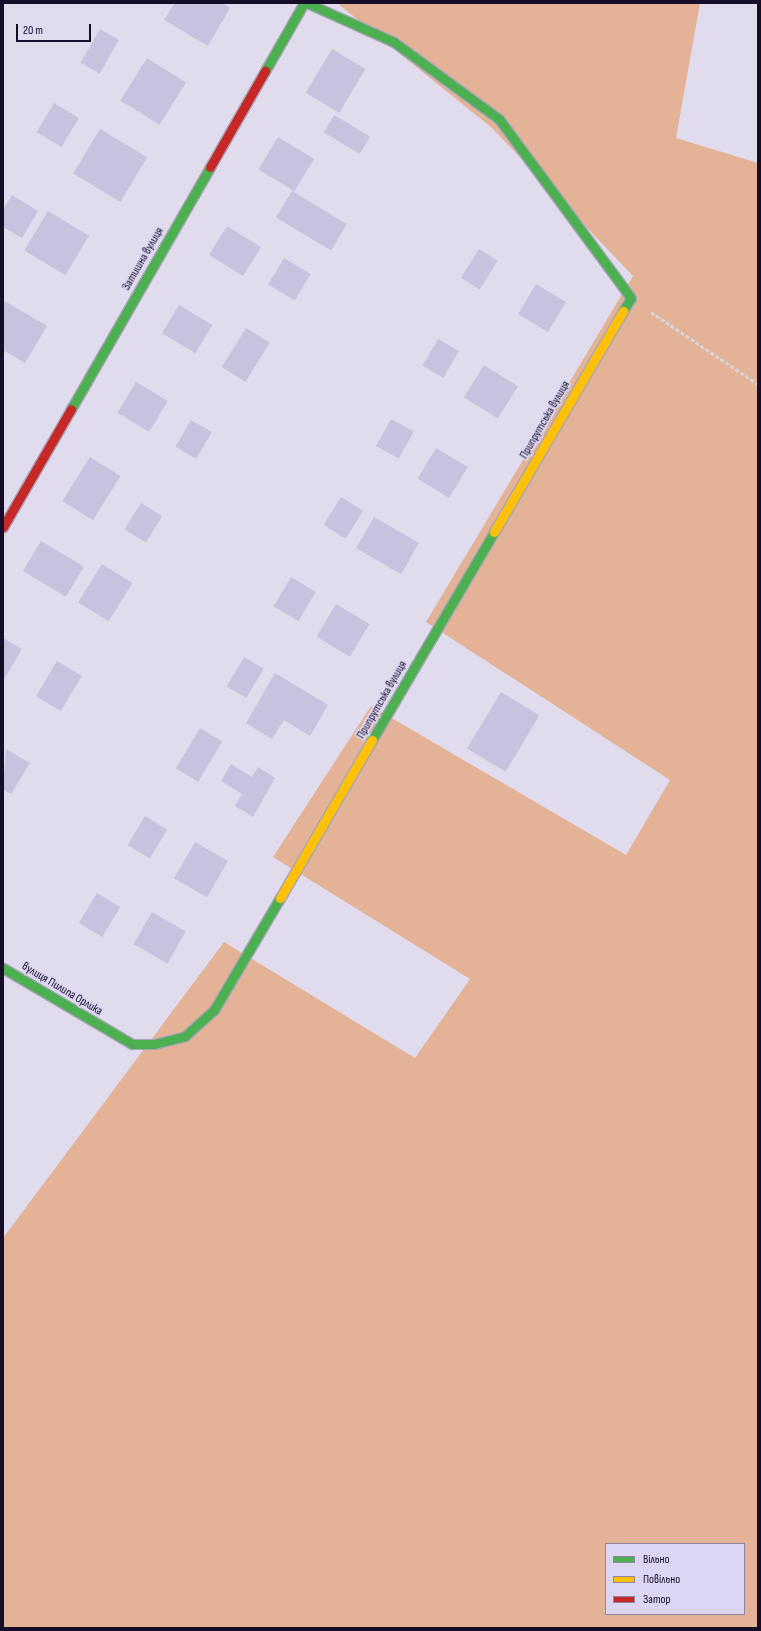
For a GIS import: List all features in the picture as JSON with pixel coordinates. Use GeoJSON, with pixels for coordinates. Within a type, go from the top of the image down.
{"type":"FeatureCollection","features":[{"type":"Feature","properties":{"kind":"street","name":"Затишна вулиця"},"geometry":{"type":"LineString","coordinates":[[3,527],[304,3]]}},
{"type":"Feature","properties":{"kind":"street"},"geometry":{"type":"LineString","coordinates":[[307,3],[394,42],[499,119],[630,298]]}},
{"type":"Feature","properties":{"kind":"street","name":"Припрутська вулиця"},"geometry":{"type":"LineString","coordinates":[[108,1031],[132,1044],[154,1044],[185,1036],[214,1010],[630,298]]}},
{"type":"Feature","properties":{"kind":"street","name":"вулиця Пилипа Орлика"},"geometry":{"type":"LineString","coordinates":[[3,968],[108,1031]]}},
{"type":"Feature","properties":{"kind":"path"},"geometry":{"type":"LineString","coordinates":[[630,298],[758,384]]}},
{"type":"Feature","properties":{"kind":"shaded area"},"geometry":{"type":"Polygon","coordinates":[[[337,3],[700,3],[676,138],[758,163],[758,1628],[3,1628],[3,1238],[224,942],[415,1058],[470,979],[273,857],[371,706],[626,855],[670,780],[426,622],[633,276],[492,128],[337,3]]]}},
{"type":"Feature","properties":{"kind":"building"},"geometry":{"type":"Polygon","coordinates":[[[175,3],[222,3],[230,8],[208,46],[164,20],[175,3]]]}},
{"type":"Feature","properties":{"kind":"building"},"geometry":{"type":"Polygon","coordinates":[[[100,29],[119,40],[100,74],[80,63],[100,29]]]}},
{"type":"Feature","properties":{"kind":"building"},"geometry":{"type":"Polygon","coordinates":[[[332,49],[365,69],[339,113],[306,93],[332,49]]]}},
{"type":"Feature","properties":{"kind":"building"},"geometry":{"type":"Polygon","coordinates":[[[147,58],[186,82],[160,125],[121,100],[147,58]]]}},
{"type":"Feature","properties":{"kind":"building"},"geometry":{"type":"Polygon","coordinates":[[[54,103],[79,118],[61,147],[36,132],[54,103]]]}},
{"type":"Feature","properties":{"kind":"building"},"geometry":{"type":"Polygon","coordinates":[[[334,115],[370,137],[360,154],[324,132],[334,115]]]}},
{"type":"Feature","properties":{"kind":"building"},"geometry":{"type":"Polygon","coordinates":[[[100,129],[147,157],[120,202],[73,174],[100,129]]]}},
{"type":"Feature","properties":{"kind":"building"},"geometry":{"type":"Polygon","coordinates":[[[278,137],[314,159],[294,191],[258,170],[278,137]]]}},
{"type":"Feature","properties":{"kind":"building"},"geometry":{"type":"Polygon","coordinates":[[[292,191],[347,224],[331,251],[276,218],[292,191]]]}},
{"type":"Feature","properties":{"kind":"building"},"geometry":{"type":"Polygon","coordinates":[[[12,195],[38,211],[22,238],[3,227],[3,210],[12,195]]]}},
{"type":"Feature","properties":{"kind":"building"},"geometry":{"type":"Polygon","coordinates":[[[48,211],[89,236],[65,275],[24,250],[48,211]]]}},
{"type":"Feature","properties":{"kind":"building"},"geometry":{"type":"Polygon","coordinates":[[[227,226],[261,247],[243,276],[209,255],[227,226]]]}},
{"type":"Feature","properties":{"kind":"building"},"geometry":{"type":"Polygon","coordinates":[[[479,249],[498,261],[480,289],[461,278],[479,249]]]}},
{"type":"Feature","properties":{"kind":"building"},"geometry":{"type":"Polygon","coordinates":[[[284,258],[311,274],[295,301],[268,285],[284,258]]]}},
{"type":"Feature","properties":{"kind":"building"},"geometry":{"type":"Polygon","coordinates":[[[536,284],[566,302],[548,332],[518,314],[536,284]]]}},
{"type":"Feature","properties":{"kind":"building"},"geometry":{"type":"Polygon","coordinates":[[[3,300],[47,326],[25,363],[3,350],[3,300]]]}},
{"type":"Feature","properties":{"kind":"building"},"geometry":{"type":"Polygon","coordinates":[[[179,305],[212,325],[195,353],[162,333],[179,305]]]}},
{"type":"Feature","properties":{"kind":"building"},"geometry":{"type":"Polygon","coordinates":[[[246,328],[270,343],[245,382],[222,367],[246,328]]]}},
{"type":"Feature","properties":{"kind":"building"},"geometry":{"type":"Polygon","coordinates":[[[438,339],[459,351],[443,378],[422,366],[438,339]]]}},
{"type":"Feature","properties":{"kind":"building"},"geometry":{"type":"Polygon","coordinates":[[[484,365],[518,386],[498,418],[464,397],[484,365]]]}},
{"type":"Feature","properties":{"kind":"building"},"geometry":{"type":"Polygon","coordinates":[[[136,382],[168,401],[149,432],[117,413],[136,382]]]}},
{"type":"Feature","properties":{"kind":"building"},"geometry":{"type":"Polygon","coordinates":[[[391,419],[414,432],[399,459],[376,446],[391,419]]]}},
{"type":"Feature","properties":{"kind":"building"},"geometry":{"type":"Polygon","coordinates":[[[191,420],[212,432],[196,459],[176,447],[191,420]]]}},
{"type":"Feature","properties":{"kind":"building"},"geometry":{"type":"Polygon","coordinates":[[[436,448],[468,467],[449,498],[417,479],[436,448]]]}},
{"type":"Feature","properties":{"kind":"building"},"geometry":{"type":"Polygon","coordinates":[[[90,457],[121,476],[93,520],[62,501],[90,457]]]}},
{"type":"Feature","properties":{"kind":"building"},"geometry":{"type":"Polygon","coordinates":[[[341,497],[363,511],[346,539],[324,525],[341,497]]]}},
{"type":"Feature","properties":{"kind":"building"},"geometry":{"type":"Polygon","coordinates":[[[141,503],[162,516],[146,543],[125,529],[141,503]]]}},
{"type":"Feature","properties":{"kind":"building"},"geometry":{"type":"Polygon","coordinates":[[[374,517],[419,543],[401,574],[356,548],[374,517]]]}},
{"type":"Feature","properties":{"kind":"building"},"geometry":{"type":"Polygon","coordinates":[[[41,541],[84,567],[66,597],[23,571],[41,541]]]}},
{"type":"Feature","properties":{"kind":"building"},"geometry":{"type":"Polygon","coordinates":[[[102,564],[133,583],[109,621],[78,602],[102,564]]]}},
{"type":"Feature","properties":{"kind":"building"},"geometry":{"type":"Polygon","coordinates":[[[291,577],[316,592],[298,621],[273,606],[291,577]]]}},
{"type":"Feature","properties":{"kind":"building"},"geometry":{"type":"Polygon","coordinates":[[[336,604],[369,624],[350,657],[316,637],[336,604]]]}},
{"type":"Feature","properties":{"kind":"building"},"geometry":{"type":"Polygon","coordinates":[[[3,638],[22,649],[3,681],[3,638]]]}},
{"type":"Feature","properties":{"kind":"building"},"geometry":{"type":"Polygon","coordinates":[[[244,657],[264,669],[246,698],[226,686],[244,657]]]}},
{"type":"Feature","properties":{"kind":"building"},"geometry":{"type":"Polygon","coordinates":[[[57,661],[82,676],[61,711],[36,696],[57,661]]]}},
{"type":"Feature","properties":{"kind":"building"},"geometry":{"type":"Polygon","coordinates":[[[275,673],[328,705],[310,736],[284,720],[272,739],[246,723],[275,673]]]}},
{"type":"Feature","properties":{"kind":"building"},"geometry":{"type":"Polygon","coordinates":[[[501,692],[540,715],[506,772],[467,749],[501,692]]]}},
{"type":"Feature","properties":{"kind":"building"},"geometry":{"type":"Polygon","coordinates":[[[200,728],[222,741],[198,782],[176,768],[200,728]]]}},
{"type":"Feature","properties":{"kind":"building"},"geometry":{"type":"Polygon","coordinates":[[[6,749],[30,763],[11,794],[3,790],[6,749]]]}},
{"type":"Feature","properties":{"kind":"building"},"geometry":{"type":"Polygon","coordinates":[[[231,764],[252,777],[258,767],[275,778],[253,817],[235,806],[242,794],[221,781],[231,764]]]}},
{"type":"Feature","properties":{"kind":"building"},"geometry":{"type":"Polygon","coordinates":[[[145,816],[167,829],[150,859],[127,845],[145,816]]]}},
{"type":"Feature","properties":{"kind":"building"},"geometry":{"type":"Polygon","coordinates":[[[195,842],[228,861],[207,897],[174,878],[195,842]]]}},
{"type":"Feature","properties":{"kind":"building"},"geometry":{"type":"Polygon","coordinates":[[[97,893],[120,907],[102,937],[79,923],[97,893]]]}},
{"type":"Feature","properties":{"kind":"building"},"geometry":{"type":"Polygon","coordinates":[[[152,912],[186,932],[167,964],[134,944],[152,912]]]}},
{"type":"Feature","properties":{"kind":"traffic: fast"},"geometry":{"type":"LineString","coordinates":[[265,71],[304,3]]}},
{"type":"Feature","properties":{"kind":"traffic: fast"},"geometry":{"type":"LineString","coordinates":[[307,3],[394,42],[499,119],[631,298],[623,311]]}},
{"type":"Feature","properties":{"kind":"traffic: fast"},"geometry":{"type":"LineString","coordinates":[[71,409],[210,167]]}},
{"type":"Feature","properties":{"kind":"traffic: fast"},"geometry":{"type":"LineString","coordinates":[[372,740],[494,532]]}},
{"type":"Feature","properties":{"kind":"traffic: fast"},"geometry":{"type":"LineString","coordinates":[[3,968],[132,1044],[154,1044],[185,1036],[214,1010],[280,898]]}},
{"type":"Feature","properties":{"kind":"traffic: slow"},"geometry":{"type":"LineString","coordinates":[[494,532],[623,311]]}},
{"type":"Feature","properties":{"kind":"traffic: slow"},"geometry":{"type":"LineString","coordinates":[[280,898],[372,740]]}},
{"type":"Feature","properties":{"kind":"traffic: jam"},"geometry":{"type":"LineString","coordinates":[[210,167],[265,71]]}},
{"type":"Feature","properties":{"kind":"traffic: jam"},"geometry":{"type":"LineString","coordinates":[[3,527],[71,409]]}}]}
